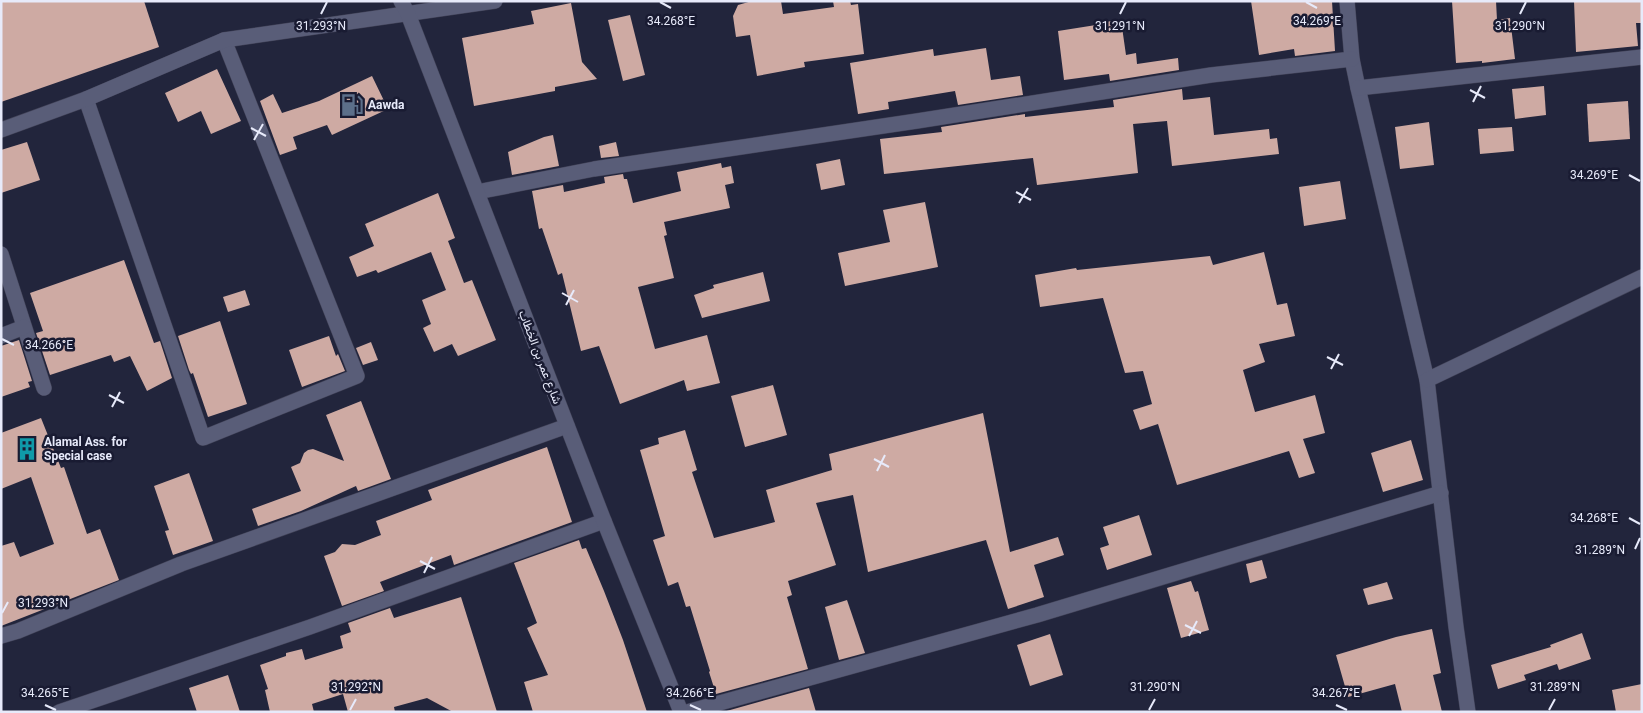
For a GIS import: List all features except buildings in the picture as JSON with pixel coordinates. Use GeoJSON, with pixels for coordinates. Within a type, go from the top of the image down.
{"type":"FeatureCollection","features":[{"type":"Feature","properties":{"kind":"street"},"geometry":{"type":"LineString","coordinates":[[1,130],[86,99],[224,40],[405,8],[495,1]]}},
{"type":"Feature","properties":{"kind":"street"},"geometry":{"type":"LineString","coordinates":[[1347,1],[1352,59],[1358,88],[1427,380],[1468,712]]}},
{"type":"Feature","properties":{"kind":"street","name":"شارع عمر بن الخطاب"},"geometry":{"type":"LineString","coordinates":[[405,8],[604,521],[681,712]]}},
{"type":"Feature","properties":{"kind":"street"},"geometry":{"type":"LineString","coordinates":[[86,99],[203,438],[357,376],[224,40]]}},
{"type":"Feature","properties":{"kind":"street"},"geometry":{"type":"LineString","coordinates":[[1358,88],[1642,57]]}},
{"type":"Feature","properties":{"kind":"street"},"geometry":{"type":"LineString","coordinates":[[477,192],[594,169],[1210,75],[1352,59]]}},
{"type":"Feature","properties":{"kind":"street"},"geometry":{"type":"LineString","coordinates":[[1,254],[44,388]]}},
{"type":"Feature","properties":{"kind":"street"},"geometry":{"type":"LineString","coordinates":[[1427,380],[1642,278]]}},
{"type":"Feature","properties":{"kind":"street"},"geometry":{"type":"LineString","coordinates":[[1,336],[24,326]]}},
{"type":"Feature","properties":{"kind":"street"},"geometry":{"type":"LineString","coordinates":[[1,636],[18,631],[181,564],[567,426]]}},
{"type":"Feature","properties":{"kind":"street"},"geometry":{"type":"LineString","coordinates":[[687,712],[1037,615],[1441,493]]}},
{"type":"Feature","properties":{"kind":"street"},"geometry":{"type":"LineString","coordinates":[[59,712],[300,630],[604,521]]}},
{"type":"Feature","properties":{"kind":"place","name":"Aawda"},"geometry":{"type":"Point","coordinates":[352,105]}},
{"type":"Feature","properties":{"kind":"place","name":"Alamal Ass. for Special case"},"geometry":{"type":"Point","coordinates":[27,449]}}]}
